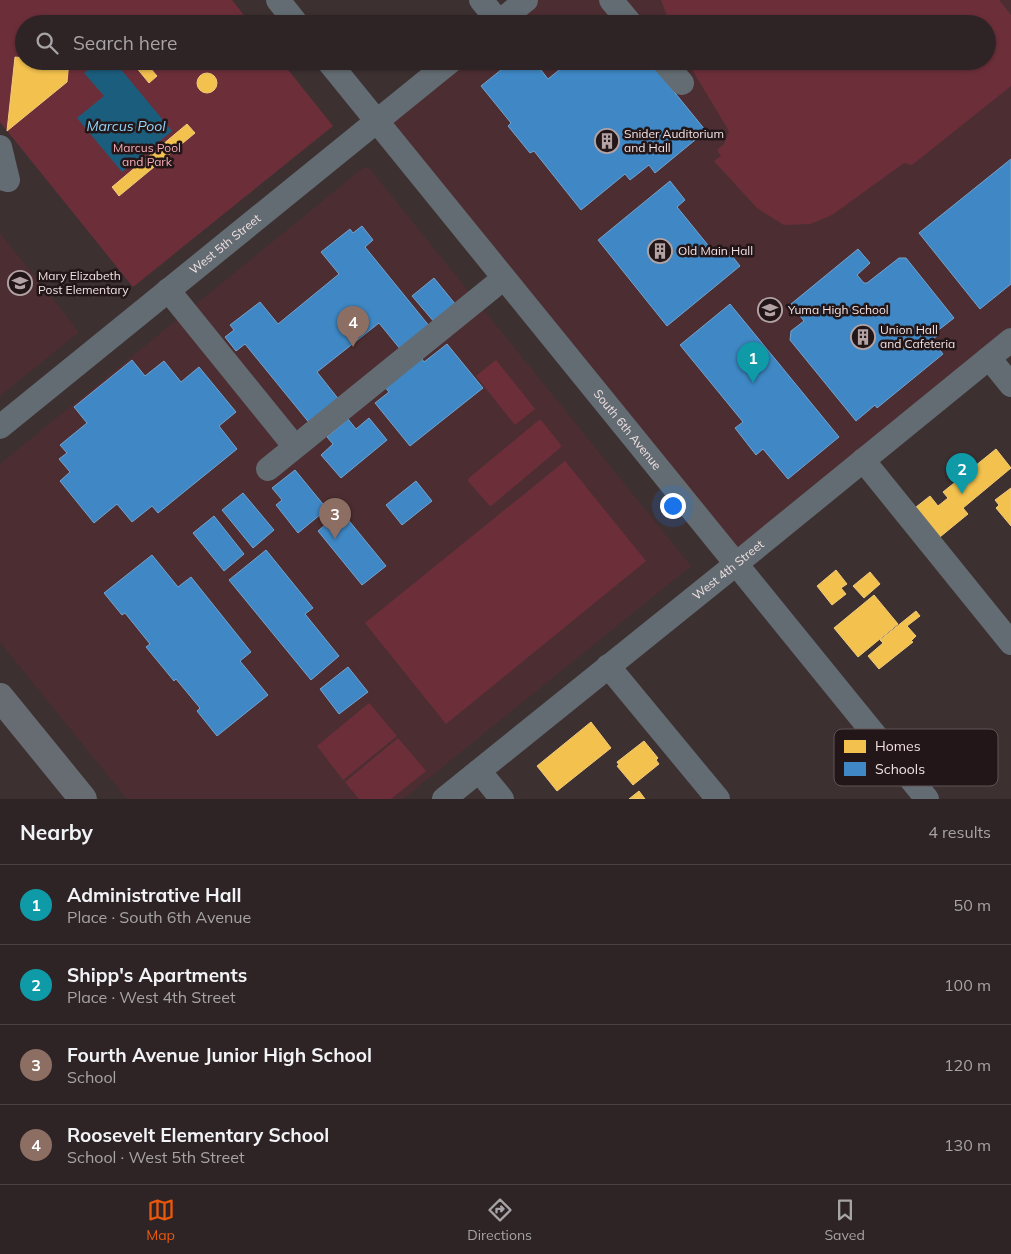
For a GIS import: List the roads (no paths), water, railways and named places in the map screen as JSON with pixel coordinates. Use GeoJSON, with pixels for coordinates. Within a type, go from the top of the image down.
{"type":"FeatureCollection","features":[{"type":"Feature","properties":{"kind":"main road"},"geometry":{"type":"LineString","coordinates":[[0,697],[83,799]]}},
{"type":"Feature","properties":{"kind":"street"},"geometry":{"type":"LineString","coordinates":[[278,0],[290,15]]}},
{"type":"Feature","properties":{"kind":"street"},"geometry":{"type":"LineString","coordinates":[[481,0],[492,15]]}},
{"type":"Feature","properties":{"kind":"street"},"geometry":{"type":"LineString","coordinates":[[508,15],[526,0]]}},
{"type":"Feature","properties":{"kind":"street"},"geometry":{"type":"LineString","coordinates":[[611,0],[624,15]]}},
{"type":"Feature","properties":{"kind":"street","name":"South 6th Avenue"},"geometry":{"type":"LineString","coordinates":[[335,70],[870,729]]}},
{"type":"Feature","properties":{"kind":"street","name":"West 5th Street"},"geometry":{"type":"LineString","coordinates":[[0,426],[440,70]]}},
{"type":"Feature","properties":{"kind":"street"},"geometry":{"type":"LineString","coordinates":[[671,70],[682,83]]}},
{"type":"Feature","properties":{"kind":"street"},"geometry":{"type":"LineString","coordinates":[[0,147],[8,180],[0,178]]}},
{"type":"Feature","properties":{"kind":"street"},"geometry":{"type":"LineString","coordinates":[[268,469],[504,278]]}},
{"type":"Feature","properties":{"kind":"street"},"geometry":{"type":"LineString","coordinates":[[168,290],[287,437]]}},
{"type":"Feature","properties":{"kind":"street","name":"West 4th Street"},"geometry":{"type":"LineString","coordinates":[[444,799],[1011,340]]}},
{"type":"Feature","properties":{"kind":"street"},"geometry":{"type":"LineString","coordinates":[[989,358],[1011,385]]}},
{"type":"Feature","properties":{"kind":"street"},"geometry":{"type":"LineString","coordinates":[[863,460],[1011,643]]}},
{"type":"Feature","properties":{"kind":"street"},"geometry":{"type":"LineString","coordinates":[[608,666],[718,799]]}},
{"type":"Feature","properties":{"kind":"street"},"geometry":{"type":"LineString","coordinates":[[479,770],[502,799]]}},
{"type":"Feature","properties":{"kind":"street","name":"South 6th Avenue"},"geometry":{"type":"LineString","coordinates":[[916,786],[927,799]]}},
{"type":"Feature","properties":{"kind":"water","name":"Marcus Pool"},"geometry":{"type":"Polygon","coordinates":[[[88,70],[121,70],[172,131],[122,172],[77,118],[104,96],[84,73],[88,70]]]}},
{"type":"Feature","properties":{"kind":"place","name":"Snider Auditorium and Hall"},"geometry":{"type":"Point","coordinates":[607,141]}},
{"type":"Feature","properties":{"kind":"place","name":"Old Main Hall"},"geometry":{"type":"Point","coordinates":[660,251]}},
{"type":"Feature","properties":{"kind":"place","name":"Mary Elizabeth Post Elementary"},"geometry":{"type":"Point","coordinates":[20,283]}},
{"type":"Feature","properties":{"kind":"place","name":"Yuma High School"},"geometry":{"type":"Point","coordinates":[770,310]}},
{"type":"Feature","properties":{"kind":"place","name":"Union Hall and Cafeteria"},"geometry":{"type":"Point","coordinates":[863,337]}},
{"type":"Feature","properties":{"kind":"place","name":"Roosevelt Elementary School"},"geometry":{"type":"Point","coordinates":[353,347]}},
{"type":"Feature","properties":{"kind":"place","name":"Administrative Hall"},"geometry":{"type":"Point","coordinates":[753,383]}},
{"type":"Feature","properties":{"kind":"place","name":"Shipp's Apartments"},"geometry":{"type":"Point","coordinates":[962,494]}},
{"type":"Feature","properties":{"kind":"place","name":"Fourth Avenue Junior High School"},"geometry":{"type":"Point","coordinates":[335,539]}},
{"type":"Feature","properties":{"kind":"park label","name":"Marcus Pool and Park"},"geometry":{"type":"Point","coordinates":[147,155]}}]}
